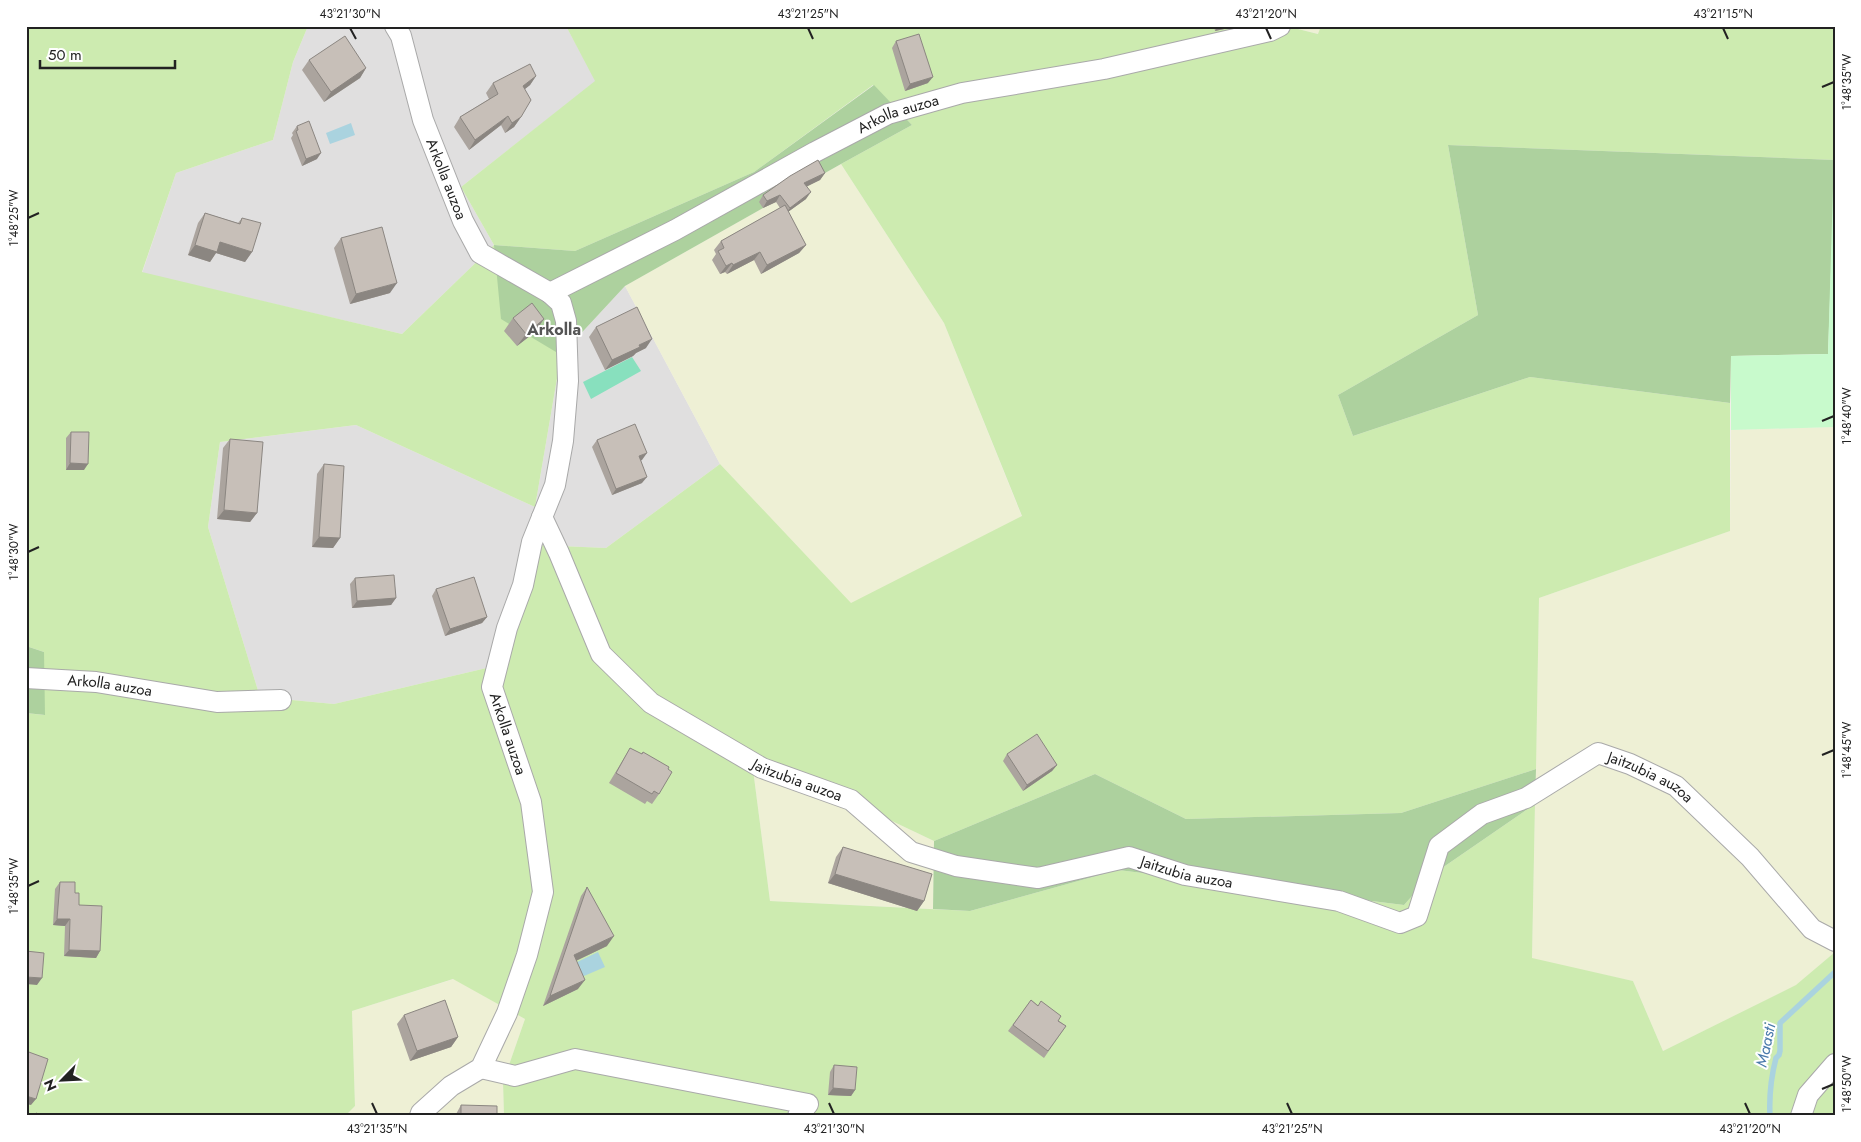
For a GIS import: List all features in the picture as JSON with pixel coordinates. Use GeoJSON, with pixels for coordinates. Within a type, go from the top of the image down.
{"type":"FeatureCollection","features":[{"type":"Feature","properties":{"kind":"street","name":"Arkolla auzoa"},"geometry":{"type":"LineString","coordinates":[[394,26],[401,36],[423,120],[464,221],[480,252],[550,293],[561,303],[566,320],[568,381],[563,441],[555,485],[532,542],[523,585],[507,628],[492,687],[531,802],[543,892],[507,1013],[481,1068]]}},
{"type":"Feature","properties":{"kind":"street","name":"Arkolla auzoa"},"geometry":{"type":"LineString","coordinates":[[550,293],[675,230],[815,152],[888,114],[962,93],[1104,69],[1270,31],[1280,26]]}},
{"type":"Feature","properties":{"kind":"street","name":"Jaitzubia auzoa"},"geometry":{"type":"LineString","coordinates":[[542,517],[601,654],[651,703],[762,768],[851,800],[911,852],[920,855],[956,866],[1038,878],[1129,856],[1185,875],[1339,901],[1400,923],[1417,916],[1439,846],[1482,814],[1526,798],[1598,753],[1630,764],[1676,786],[1750,857],[1812,929],[1835,941]]}},
{"type":"Feature","properties":{"kind":"street","name":"Arkolla auzoa"},"geometry":{"type":"LineString","coordinates":[[26,678],[96,682],[217,702],[280,700]]}},
{"type":"Feature","properties":{"kind":"street"},"geometry":{"type":"LineString","coordinates":[[420,1116],[451,1086],[481,1068],[515,1076],[575,1059],[808,1104],[798,1116]]}},
{"type":"Feature","properties":{"kind":"street"},"geometry":{"type":"LineString","coordinates":[[1800,1116],[1808,1095],[1835,1064]]}},
{"type":"Feature","properties":{"kind":"shaded area"},"geometry":{"type":"Polygon","coordinates":[[[308,26],[566,26],[596,81],[461,187],[494,245],[402,334],[142,273],[176,173],[273,140],[293,62],[308,26]]]}},
{"type":"Feature","properties":{"kind":"shaded area"},"geometry":{"type":"Polygon","coordinates":[[[625,286],[720,464],[606,548],[536,545],[495,666],[334,704],[260,697],[208,527],[220,442],[356,425],[535,507],[561,355],[625,286]]]}},
{"type":"Feature","properties":{"kind":"green space"},"geometry":{"type":"Polygon","coordinates":[[[26,26],[308,26],[293,62],[273,140],[176,173],[142,272],[402,334],[494,245],[461,187],[595,81],[566,26],[1286,26],[1318,34],[1321,26],[1835,26],[1835,160],[1448,145],[1478,315],[1338,395],[1353,436],[1530,377],[1730,403],[1730,531],[1539,598],[1536,769],[1401,813],[1186,819],[1095,774],[934,841],[751,754],[770,901],[970,911],[1118,870],[1404,905],[1429,877],[1535,804],[1532,958],[1633,981],[1663,1051],[1796,985],[1835,952],[1835,1116],[504,1116],[503,1082],[525,1019],[453,979],[352,1011],[355,1106],[345,1116],[26,1116],[26,713],[44,715],[44,652],[26,646],[26,26]],[[873,85],[754,172],[575,251],[494,245],[561,355],[535,507],[356,425],[220,442],[208,527],[260,697],[334,704],[495,666],[536,545],[606,548],[720,464],[851,603],[1022,516],[944,323],[841,164],[912,125],[873,85]]]}},
{"type":"Feature","properties":{"kind":"green space"},"geometry":{"type":"Polygon","coordinates":[[[1286,26],[1321,26],[1319,34],[1286,26]]]}},
{"type":"Feature","properties":{"kind":"green space"},"geometry":{"type":"Polygon","coordinates":[[[874,85],[912,125],[625,286],[561,355],[501,319],[494,245],[575,251],[754,172],[874,85]]]}},
{"type":"Feature","properties":{"kind":"green space"},"geometry":{"type":"Polygon","coordinates":[[[1448,145],[1835,160],[1828,354],[1731,356],[1730,403],[1530,377],[1353,436],[1338,395],[1478,315],[1448,145]]]}},
{"type":"Feature","properties":{"kind":"green space"},"geometry":{"type":"Polygon","coordinates":[[[841,164],[944,323],[1022,517],[851,604],[720,464],[625,286],[841,164]]]}},
{"type":"Feature","properties":{"kind":"green space"},"geometry":{"type":"Polygon","coordinates":[[[1833,188],[1835,188],[1835,427],[1731,430],[1731,356],[1828,354],[1833,188]]]}},
{"type":"Feature","properties":{"kind":"green space"},"geometry":{"type":"Polygon","coordinates":[[[632,357],[641,371],[591,399],[583,382],[632,357]]]}},
{"type":"Feature","properties":{"kind":"green space"},"geometry":{"type":"Polygon","coordinates":[[[1835,427],[1835,952],[1797,985],[1663,1051],[1633,981],[1532,959],[1539,598],[1730,531],[1731,430],[1835,427]]]}},
{"type":"Feature","properties":{"kind":"green space"},"geometry":{"type":"Polygon","coordinates":[[[26,646],[44,652],[45,715],[26,713],[26,646]]]}},
{"type":"Feature","properties":{"kind":"green space"},"geometry":{"type":"Polygon","coordinates":[[[751,754],[934,841],[933,909],[770,901],[751,754]]]}},
{"type":"Feature","properties":{"kind":"green space"},"geometry":{"type":"Polygon","coordinates":[[[1536,769],[1535,804],[1429,877],[1404,905],[1118,870],[970,911],[933,909],[934,841],[1095,774],[1186,819],[1401,813],[1536,769]]]}},
{"type":"Feature","properties":{"kind":"green space"},"geometry":{"type":"Polygon","coordinates":[[[454,979],[525,1019],[503,1082],[504,1116],[345,1116],[355,1106],[352,1011],[454,979]]]}},
{"type":"Feature","properties":{"kind":"water"},"geometry":{"type":"Polygon","coordinates":[[[351,123],[355,135],[330,144],[326,133],[351,123]]]}},
{"type":"Feature","properties":{"kind":"water"},"geometry":{"type":"Polygon","coordinates":[[[598,952],[605,967],[577,979],[571,965],[598,952]]]}},
{"type":"Feature","properties":{"kind":"building"},"geometry":{"type":"Polygon","coordinates":[[[919,34],[933,77],[910,84],[896,41],[919,34]]]}},
{"type":"Feature","properties":{"kind":"building"},"geometry":{"type":"Polygon","coordinates":[[[345,36],[366,68],[331,92],[309,60],[345,36]]]}},
{"type":"Feature","properties":{"kind":"building"},"geometry":{"type":"Polygon","coordinates":[[[530,64],[536,76],[523,86],[531,100],[521,117],[512,123],[508,116],[475,140],[460,117],[498,94],[493,83],[530,64]]]}},
{"type":"Feature","properties":{"kind":"building"},"geometry":{"type":"Polygon","coordinates":[[[309,121],[321,153],[306,159],[296,131],[298,130],[297,126],[309,121]]]}},
{"type":"Feature","properties":{"kind":"building"},"geometry":{"type":"Polygon","coordinates":[[[818,160],[825,173],[804,183],[811,192],[790,208],[780,195],[767,201],[763,195],[790,176],[818,160]]]}},
{"type":"Feature","properties":{"kind":"building"},"geometry":{"type":"Polygon","coordinates":[[[785,205],[806,245],[767,265],[760,252],[733,265],[732,263],[726,266],[718,251],[724,248],[721,241],[785,205]]]}},
{"type":"Feature","properties":{"kind":"building"},"geometry":{"type":"Polygon","coordinates":[[[205,213],[240,224],[242,218],[261,223],[252,252],[220,242],[217,252],[195,245],[205,213]]]}},
{"type":"Feature","properties":{"kind":"building"},"geometry":{"type":"Polygon","coordinates":[[[382,227],[397,283],[356,294],[341,238],[382,227]]]}},
{"type":"Feature","properties":{"kind":"building"},"geometry":{"type":"Polygon","coordinates":[[[532,303],[544,319],[526,334],[513,318],[532,303]]]}},
{"type":"Feature","properties":{"kind":"building"},"geometry":{"type":"Polygon","coordinates":[[[637,307],[652,339],[639,345],[640,347],[612,360],[596,327],[637,307]]]}},
{"type":"Feature","properties":{"kind":"building"},"geometry":{"type":"Polygon","coordinates":[[[635,424],[647,453],[639,456],[647,477],[616,489],[597,440],[635,424]]]}},
{"type":"Feature","properties":{"kind":"building"},"geometry":{"type":"Polygon","coordinates":[[[71,432],[89,432],[88,464],[70,463],[71,432]]]}},
{"type":"Feature","properties":{"kind":"building"},"geometry":{"type":"Polygon","coordinates":[[[230,439],[263,442],[257,513],[224,510],[230,439]]]}},
{"type":"Feature","properties":{"kind":"building"},"geometry":{"type":"Polygon","coordinates":[[[324,464],[344,466],[340,538],[319,537],[324,464]]]}},
{"type":"Feature","properties":{"kind":"building"},"geometry":{"type":"Polygon","coordinates":[[[394,575],[396,598],[357,601],[355,578],[394,575]]]}},
{"type":"Feature","properties":{"kind":"building"},"geometry":{"type":"Polygon","coordinates":[[[474,577],[487,617],[450,629],[436,589],[474,577]]]}},
{"type":"Feature","properties":{"kind":"building"},"geometry":{"type":"Polygon","coordinates":[[[26,591],[28,591],[26,607],[26,591]]]}},
{"type":"Feature","properties":{"kind":"building"},"geometry":{"type":"Polygon","coordinates":[[[1037,734],[1057,765],[1027,785],[1007,754],[1037,734]]]}},
{"type":"Feature","properties":{"kind":"building"},"geometry":{"type":"Polygon","coordinates":[[[630,748],[642,754],[643,752],[669,767],[668,769],[672,772],[659,794],[654,791],[652,794],[616,773],[630,748]]]}},
{"type":"Feature","properties":{"kind":"building"},"geometry":{"type":"Polygon","coordinates":[[[843,847],[932,874],[924,901],[835,874],[843,847]]]}},
{"type":"Feature","properties":{"kind":"building"},"geometry":{"type":"Polygon","coordinates":[[[60,882],[75,882],[75,893],[79,893],[79,905],[102,906],[100,951],[69,950],[70,919],[57,919],[60,882]]]}},
{"type":"Feature","properties":{"kind":"building"},"geometry":{"type":"Polygon","coordinates":[[[587,887],[614,936],[574,955],[585,980],[550,996],[587,887]]]}},
{"type":"Feature","properties":{"kind":"building"},"geometry":{"type":"Polygon","coordinates":[[[26,951],[44,953],[42,978],[26,977],[26,951]]]}},
{"type":"Feature","properties":{"kind":"building"},"geometry":{"type":"Polygon","coordinates":[[[445,1000],[458,1037],[417,1051],[404,1015],[445,1000]]]}},
{"type":"Feature","properties":{"kind":"building"},"geometry":{"type":"Polygon","coordinates":[[[1031,1000],[1038,1006],[1041,1001],[1061,1016],[1058,1021],[1066,1026],[1048,1051],[1013,1025],[1031,1000]]]}},
{"type":"Feature","properties":{"kind":"building"},"geometry":{"type":"Polygon","coordinates":[[[26,1051],[48,1059],[36,1099],[26,1096],[26,1051]]]}},
{"type":"Feature","properties":{"kind":"building"},"geometry":{"type":"Polygon","coordinates":[[[834,1065],[857,1067],[855,1090],[833,1088],[834,1065]]]}},
{"type":"Feature","properties":{"kind":"building"},"geometry":{"type":"Polygon","coordinates":[[[461,1105],[497,1106],[497,1116],[461,1116],[461,1105]]]}},
{"type":"Feature","properties":{"kind":"waterway","name":"Maasti"},"geometry":{"type":"LineString","coordinates":[[1770,1116],[1772,1079],[1776,1058],[1780,1051],[1780,1023],[1835,972]]}},
{"type":"Feature","properties":{"kind":"district","name":"Arkolla"},"geometry":{"type":"Point","coordinates":[554,329]}}]}
